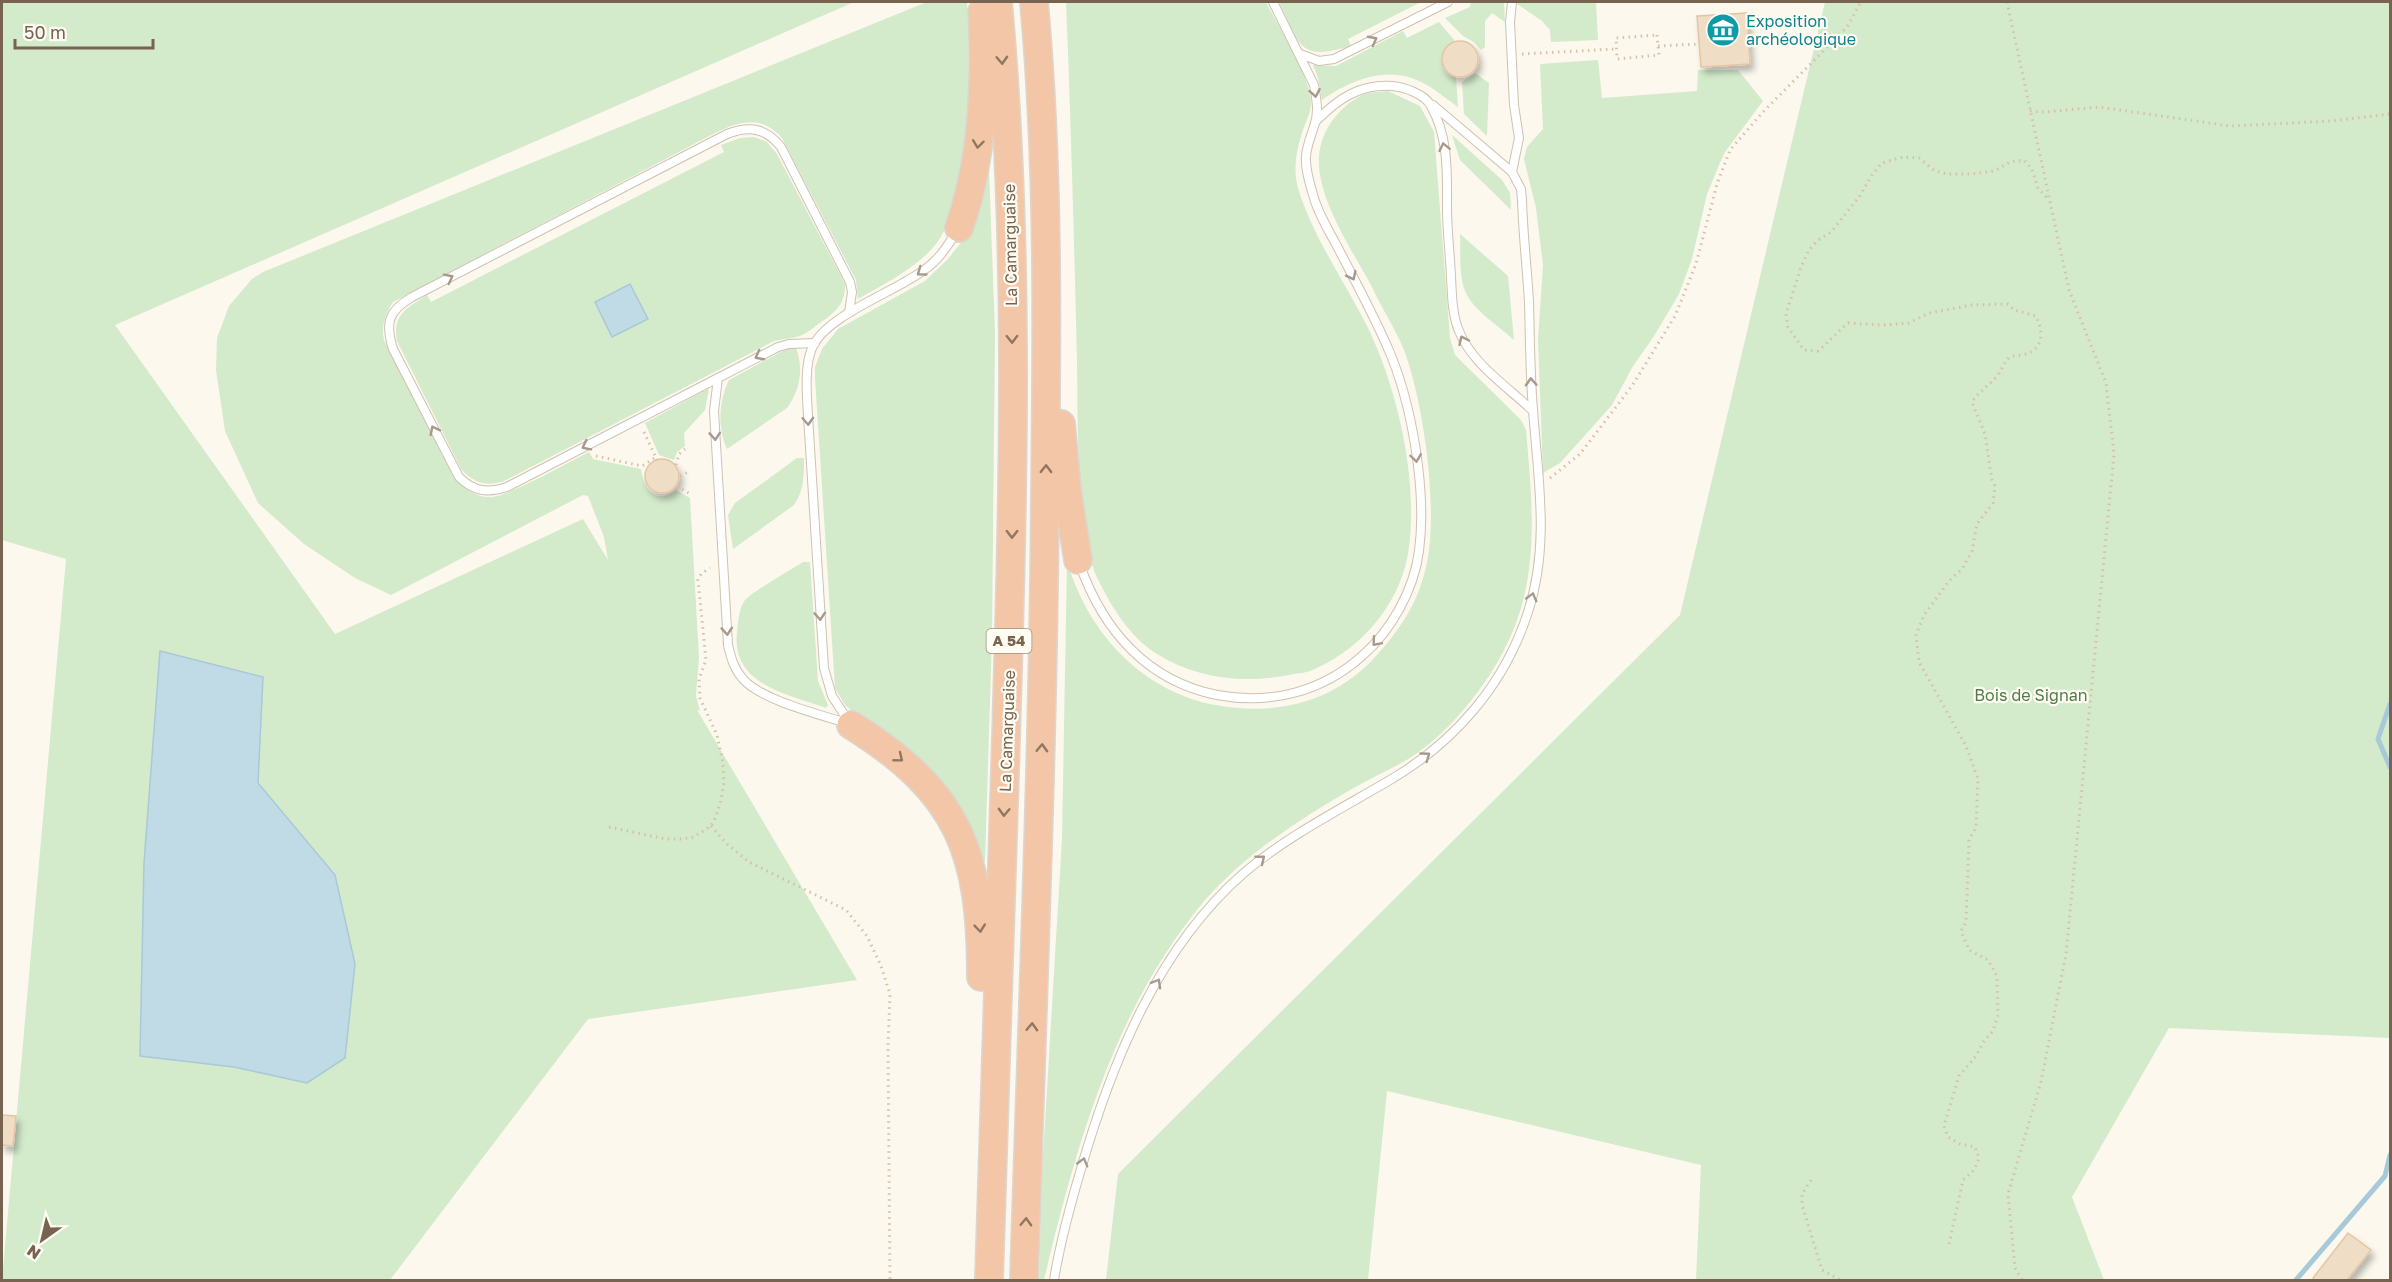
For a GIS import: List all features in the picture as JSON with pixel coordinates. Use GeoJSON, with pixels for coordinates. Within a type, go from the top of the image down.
{"type":"FeatureCollection","features":[{"type":"Feature","properties":{"kind":"highway"},"geometry":{"type":"LineString","coordinates":[[958,228],[969,200],[981,115],[983,32],[981,2]]}},
{"type":"Feature","properties":{"kind":"highway","name":"La Camarguaise"},"geometry":{"type":"LineString","coordinates":[[989,1281],[1011,590],[1013,422],[1007,160],[998,2]]}},
{"type":"Feature","properties":{"kind":"highway","name":"A 54"},"geometry":{"type":"LineString","coordinates":[[1024,1281],[1043,703],[1047,258],[1034,2]]}},
{"type":"Feature","properties":{"kind":"highway"},"geometry":{"type":"LineString","coordinates":[[1047,258],[1067,490],[1078,560]]}},
{"type":"Feature","properties":{"kind":"highway"},"geometry":{"type":"LineString","coordinates":[[851,725],[905,762],[930,788],[960,835],[975,879],[981,939],[979,1189],[984,1281]]}},
{"type":"Feature","properties":{"kind":"lane"},"geometry":{"type":"LineString","coordinates":[[1078,560],[1088,587],[1102,613],[1125,645],[1159,673],[1190,687],[1225,696],[1258,698],[1281,696],[1320,685],[1348,668],[1380,639],[1404,598],[1419,552],[1418,476],[1412,432],[1402,389],[1389,349],[1315,203],[1307,175],[1306,158],[1308,141],[1316,121],[1317,100],[1314,85],[1273,2]]}},
{"type":"Feature","properties":{"kind":"lane"},"geometry":{"type":"LineString","coordinates":[[1299,54],[1318,61],[1334,59],[1448,2]]}},
{"type":"Feature","properties":{"kind":"lane"},"geometry":{"type":"LineString","coordinates":[[1512,2],[1514,105],[1519,138],[1512,172]]}},
{"type":"Feature","properties":{"kind":"lane"},"geometry":{"type":"LineString","coordinates":[[1054,1281],[1074,1191],[1101,1105],[1128,1038],[1162,972],[1218,898],[1244,873],[1298,834],[1391,780],[1425,756],[1466,721],[1508,659],[1528,612],[1540,557],[1540,487],[1533,411],[1521,189],[1512,172],[1431,104],[1412,91],[1381,86],[1368,87],[1345,96],[1316,121]]}},
{"type":"Feature","properties":{"kind":"lane"},"geometry":{"type":"LineString","coordinates":[[1431,104],[1441,131],[1448,165],[1447,209],[1452,297],[1458,329],[1467,349],[1533,411]]}},
{"type":"Feature","properties":{"kind":"lane"},"geometry":{"type":"LineString","coordinates":[[815,343],[778,346],[588,445],[496,490],[482,491],[466,483],[454,469],[393,349],[388,329],[397,307],[412,297],[727,134],[754,129],[771,135],[781,147],[850,282],[852,292],[849,313]]}},
{"type":"Feature","properties":{"kind":"lane"},"geometry":{"type":"LineString","coordinates":[[851,725],[832,696],[824,668],[808,416],[809,361],[815,343],[828,327],[925,270],[950,243],[958,228]]}},
{"type":"Feature","properties":{"kind":"lane"},"geometry":{"type":"LineString","coordinates":[[718,378],[714,411],[728,645],[732,663],[743,680],[760,693],[851,725]]}},
{"type":"Feature","properties":{"kind":"path"},"geometry":{"type":"LineString","coordinates":[[1540,487],[1580,454],[1638,376],[1675,316],[1696,264],[1717,184],[1730,150],[1808,65],[1847,27],[1861,2]]}},
{"type":"Feature","properties":{"kind":"path"},"geometry":{"type":"LineString","coordinates":[[2007,2],[2069,290],[2106,383],[2114,454],[2066,954],[2041,1082],[2008,1194],[2015,1268],[2022,1281]]}},
{"type":"Feature","properties":{"kind":"path"},"geometry":{"type":"LineString","coordinates":[[1657,35],[1658,46],[1659,55],[1617,58],[1616,38],[1657,35]]}},
{"type":"Feature","properties":{"kind":"path"},"geometry":{"type":"LineString","coordinates":[[1658,46],[1700,44]]}},
{"type":"Feature","properties":{"kind":"path"},"geometry":{"type":"LineString","coordinates":[[1512,55],[1616,48]]}},
{"type":"Feature","properties":{"kind":"path"},"geometry":{"type":"LineString","coordinates":[[2030,111],[2044,112],[2099,107],[2230,126],[2332,121],[2391,114]]}},
{"type":"Feature","properties":{"kind":"path"},"geometry":{"type":"LineString","coordinates":[[1949,1244],[1963,1180],[1974,1170],[1979,1158],[1975,1148],[1960,1144],[1948,1137],[1944,1126],[1959,1076],[1993,1031],[1998,1015],[1997,976],[1988,960],[1969,951],[1961,932],[1966,921],[1969,840],[1976,827],[1978,779],[1966,746],[1919,662],[1916,635],[1924,615],[1949,581],[1962,569],[1972,551],[1977,524],[1993,503],[1995,486],[1992,480],[1985,434],[1972,402],[1980,391],[1999,374],[2003,363],[2011,356],[2023,356],[2036,349],[2041,341],[2041,327],[2036,316],[2014,310],[2008,304],[1972,304],[1929,313],[1909,323],[1884,325],[1848,323],[1818,351],[1804,350],[1788,327],[1786,314],[1809,250],[1818,240],[1831,232],[1882,163],[1903,157],[1919,158],[1935,171],[1947,174],[1970,174],[1994,171],[2010,162],[2024,159],[2032,169],[2038,188],[2049,200]]}},
{"type":"Feature","properties":{"kind":"path"},"geometry":{"type":"LineString","coordinates":[[588,445],[595,456],[642,466],[657,458],[636,419]]}},
{"type":"Feature","properties":{"kind":"path"},"geometry":{"type":"LineString","coordinates":[[676,465],[679,454],[685,449]]}},
{"type":"Feature","properties":{"kind":"path"},"geometry":{"type":"LineString","coordinates":[[680,476],[688,472]]}},
{"type":"Feature","properties":{"kind":"path"},"geometry":{"type":"LineString","coordinates":[[677,486],[690,494]]}},
{"type":"Feature","properties":{"kind":"path"},"geometry":{"type":"LineString","coordinates":[[609,827],[665,839],[682,839],[694,837],[711,826],[722,800],[723,763],[717,735],[700,698],[699,679],[706,660],[698,580],[701,574],[723,561]]}},
{"type":"Feature","properties":{"kind":"path"},"geometry":{"type":"LineString","coordinates":[[711,826],[749,862],[846,910],[867,936],[881,966],[890,994],[888,1071],[890,1281]]}},
{"type":"Feature","properties":{"kind":"path"},"geometry":{"type":"LineString","coordinates":[[1811,1180],[1802,1194],[1802,1205],[1822,1270],[1840,1281]]}},
{"type":"Feature","properties":{"kind":"green space"},"geometry":{"type":"Polygon","coordinates":[[[2,2],[854,2],[115,325],[335,634],[583,519],[608,560],[604,537],[588,496],[583,495],[391,595],[355,578],[304,544],[258,503],[225,431],[216,370],[217,338],[229,306],[252,279],[263,272],[927,2],[967,2],[969,93],[967,127],[958,193],[949,221],[936,244],[919,261],[900,275],[858,299],[856,280],[782,138],[767,126],[750,122],[733,125],[715,133],[393,302],[388,311],[383,325],[384,340],[454,478],[471,492],[486,497],[500,495],[525,485],[589,452],[593,459],[641,469],[648,489],[657,496],[669,495],[676,490],[690,498],[699,658],[696,696],[700,711],[697,710],[857,980],[588,1019],[390,1280],[2,1280],[66,559],[2,540],[2,2]]]}},
{"type":"Feature","properties":{"kind":"green space"},"geometry":{"type":"Polygon","coordinates":[[[1066,2],[1266,2],[1306,80],[1311,107],[1297,154],[1295,167],[1298,188],[1321,243],[1369,330],[1389,380],[1403,436],[1411,493],[1409,547],[1399,585],[1390,602],[1366,634],[1334,659],[1312,670],[1277,677],[1241,679],[1224,678],[1189,670],[1173,663],[1147,647],[1128,628],[1113,607],[1095,573],[1081,497],[1066,2]]]}},
{"type":"Feature","properties":{"kind":"green space"},"geometry":{"type":"Polygon","coordinates":[[[1279,2],[1421,2],[1348,39],[1351,46],[1320,52],[1310,50],[1297,39],[1279,2]]]}},
{"type":"Feature","properties":{"kind":"green space"},"geometry":{"type":"Polygon","coordinates":[[[1471,2],[1504,2],[1505,22],[1492,13],[1485,21],[1485,47],[1481,50],[1445,18],[1470,7],[1471,2]]]}},
{"type":"Feature","properties":{"kind":"green space"},"geometry":{"type":"Polygon","coordinates":[[[1517,2],[1596,2],[1598,40],[1551,42],[1550,30],[1517,2]]]}},
{"type":"Feature","properties":{"kind":"green space","name":"Bois de Signan"},"geometry":{"type":"Polygon","coordinates":[[[1825,2],[2390,2],[2390,1038],[2169,1028],[2072,1197],[2104,1280],[1696,1280],[1701,1165],[1387,1091],[1368,1280],[1106,1280],[1118,1174],[1680,615],[1825,2]]]}},
{"type":"Feature","properties":{"kind":"green space"},"geometry":{"type":"Polygon","coordinates":[[[1439,22],[1455,41],[1446,48],[1443,58],[1446,69],[1456,76],[1458,107],[1424,83],[1406,76],[1394,75],[1368,77],[1356,81],[1322,100],[1313,65],[1336,66],[1403,31],[1407,38],[1439,22]]]}},
{"type":"Feature","properties":{"kind":"green space"},"geometry":{"type":"Polygon","coordinates":[[[1598,60],[1602,98],[1697,91],[1698,70],[1738,70],[1763,101],[1725,152],[1719,165],[1707,194],[1692,259],[1679,294],[1633,366],[1612,405],[1560,463],[1543,473],[1538,340],[1543,265],[1536,208],[1524,159],[1527,147],[1543,129],[1540,64],[1598,60]]]}},
{"type":"Feature","properties":{"kind":"green space"},"geometry":{"type":"Polygon","coordinates":[[[1475,73],[1489,83],[1487,136],[1464,114],[1462,82],[1475,73]]]}},
{"type":"Feature","properties":{"kind":"green space"},"geometry":{"type":"Polygon","coordinates":[[[1388,91],[1420,106],[1434,132],[1450,338],[1455,355],[1521,420],[1526,430],[1532,535],[1523,599],[1513,630],[1498,661],[1477,693],[1446,728],[1410,758],[1330,801],[1255,853],[1205,900],[1173,942],[1146,986],[1102,1080],[1070,1179],[1044,1280],[1039,1280],[1042,1173],[1062,839],[1067,561],[1088,610],[1102,632],[1119,652],[1138,670],[1160,685],[1210,704],[1256,709],[1300,703],[1321,696],[1341,686],[1359,672],[1400,627],[1422,583],[1429,548],[1431,521],[1428,460],[1418,399],[1404,350],[1329,206],[1323,189],[1319,156],[1327,128],[1346,106],[1365,94],[1388,91]]]}},
{"type":"Feature","properties":{"kind":"green space"},"geometry":{"type":"Polygon","coordinates":[[[1452,135],[1502,180],[1510,193],[1511,210],[1460,160],[1452,135]]]}},
{"type":"Feature","properties":{"kind":"green space"},"geometry":{"type":"Polygon","coordinates":[[[754,137],[767,142],[777,154],[845,284],[843,298],[837,308],[804,334],[774,341],[504,481],[486,484],[466,474],[461,469],[397,341],[397,325],[403,313],[427,295],[431,302],[724,152],[721,145],[740,138],[754,137]]]}},
{"type":"Feature","properties":{"kind":"green space"},"geometry":{"type":"Polygon","coordinates":[[[984,169],[989,169],[995,333],[992,636],[985,861],[980,861],[863,720],[845,705],[835,688],[815,367],[822,349],[838,329],[925,281],[947,260],[964,239],[984,169]]]}},
{"type":"Feature","properties":{"kind":"green space"},"geometry":{"type":"Polygon","coordinates":[[[1460,234],[1508,276],[1514,340],[1482,313],[1467,295],[1461,273],[1460,234]]]}},
{"type":"Feature","properties":{"kind":"green space"},"geometry":{"type":"Polygon","coordinates":[[[792,346],[796,348],[800,371],[798,387],[787,408],[727,449],[720,414],[729,380],[792,346]]]}},
{"type":"Feature","properties":{"kind":"green space"},"geometry":{"type":"Polygon","coordinates":[[[709,388],[705,410],[684,433],[685,446],[677,452],[674,460],[659,455],[645,423],[709,388]]]}},
{"type":"Feature","properties":{"kind":"green space"},"geometry":{"type":"Polygon","coordinates":[[[797,458],[804,458],[803,477],[802,488],[794,505],[733,549],[728,515],[735,503],[797,458]]]}},
{"type":"Feature","properties":{"kind":"green space"},"geometry":{"type":"Polygon","coordinates":[[[803,562],[810,562],[818,681],[828,705],[826,708],[765,685],[752,676],[743,664],[738,650],[738,620],[745,600],[803,562]]]}},
{"type":"Feature","properties":{"kind":"water"},"geometry":{"type":"Polygon","coordinates":[[[630,284],[648,319],[612,337],[595,302],[630,284]]]}},
{"type":"Feature","properties":{"kind":"water"},"geometry":{"type":"Polygon","coordinates":[[[160,651],[263,677],[258,783],[335,875],[355,964],[345,1058],[307,1083],[234,1067],[140,1056],[144,863],[160,651]]]}},
{"type":"Feature","properties":{"kind":"building","name":"Exposition archéologique"},"geometry":{"type":"Polygon","coordinates":[[[1747,13],[1750,64],[1701,67],[1697,16],[1747,13]]]}},
{"type":"Feature","properties":{"kind":"building"},"geometry":{"type":"Polygon","coordinates":[[[1460,41],[1473,46],[1478,59],[1473,72],[1460,77],[1447,72],[1442,59],[1447,46],[1460,41]]]}},
{"type":"Feature","properties":{"kind":"building"},"geometry":{"type":"Polygon","coordinates":[[[662,459],[674,464],[679,476],[674,488],[662,493],[650,488],[645,476],[650,464],[662,459]]]}},
{"type":"Feature","properties":{"kind":"building"},"geometry":{"type":"Polygon","coordinates":[[[2,1115],[16,1116],[13,1146],[2,1145],[2,1115]]]}},
{"type":"Feature","properties":{"kind":"building"},"geometry":{"type":"Polygon","coordinates":[[[2348,1233],[2371,1250],[2347,1280],[2315,1280],[2313,1278],[2348,1233]]]}},
{"type":"Feature","properties":{"kind":"waterway"},"geometry":{"type":"LineString","coordinates":[[2390,704],[2378,739],[2390,767]]}},
{"type":"Feature","properties":{"kind":"waterway"},"geometry":{"type":"LineString","coordinates":[[2296,1280],[2385,1176],[2390,1155]]}},
{"type":"Feature","properties":{"kind":"place","name":"Exposition archéologique"},"geometry":{"type":"Point","coordinates":[1723,30]}}]}
